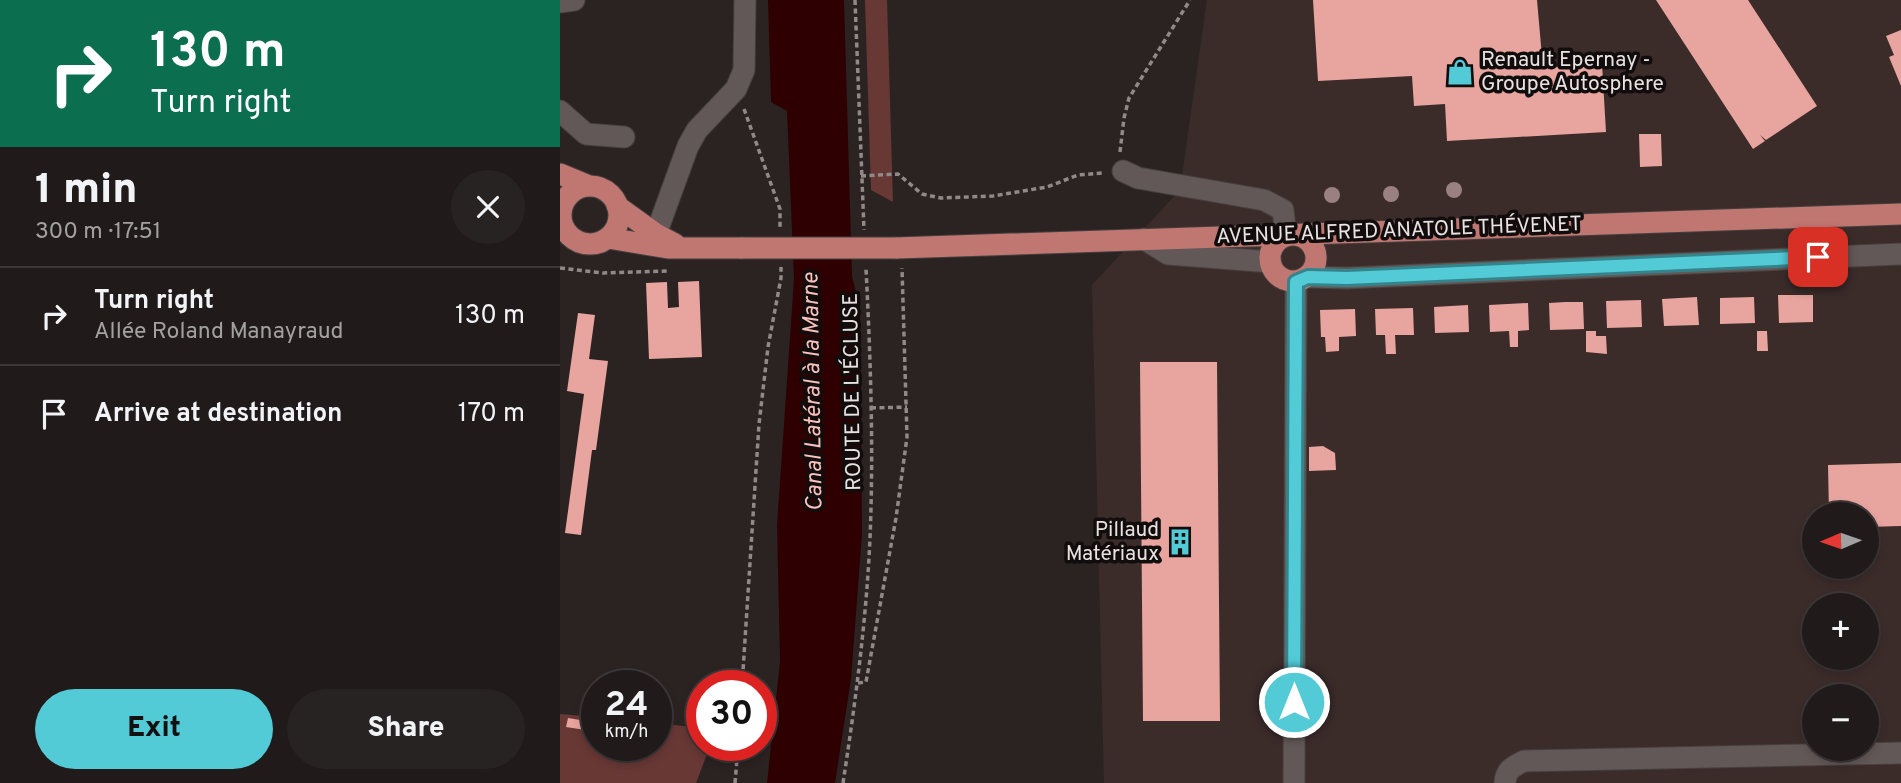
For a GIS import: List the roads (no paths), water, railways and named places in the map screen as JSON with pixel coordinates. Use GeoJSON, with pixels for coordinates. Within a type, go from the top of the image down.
{"type":"FeatureCollection","features":[{"type":"Feature","properties":{"kind":"main road"},"geometry":{"type":"LineString","coordinates":[[560,174],[601,188],[611,195],[619,218],[616,229],[598,244],[568,246],[567,234],[561,224],[561,208],[569,194],[578,188],[589,186]]}},
{"type":"Feature","properties":{"kind":"main road"},"geometry":{"type":"LineString","coordinates":[[617,206],[671,242],[701,249]]}},
{"type":"Feature","properties":{"kind":"main road","name":"AVENUE ALFRED ANATOLE THÉVENET"},"geometry":{"type":"LineString","coordinates":[[608,238],[668,248],[742,248],[899,255],[1144,239],[1901,214]]}},
{"type":"Feature","properties":{"kind":"main road"},"geometry":{"type":"LineString","coordinates":[[1314,248],[1352,233]]}},
{"type":"Feature","properties":{"kind":"main road"},"geometry":{"type":"LineString","coordinates":[[1288,236],[1306,239],[1314,248],[1314,268],[1302,279],[1280,276],[1271,262],[1272,252],[1280,238],[1288,236]]}},
{"type":"Feature","properties":{"kind":"street"},"geometry":{"type":"LineString","coordinates":[[560,2],[574,0]]}},
{"type":"Feature","properties":{"kind":"street"},"geometry":{"type":"LineString","coordinates":[[656,234],[688,146],[697,130],[736,89],[744,70],[746,0]]}},
{"type":"Feature","properties":{"kind":"street"},"geometry":{"type":"LineString","coordinates":[[560,111],[586,134],[624,137]]}},
{"type":"Feature","properties":{"kind":"street"},"geometry":{"type":"LineString","coordinates":[[1123,171],[1138,178],[1264,200],[1283,210],[1288,236]]}},
{"type":"Feature","properties":{"kind":"street"},"geometry":{"type":"LineString","coordinates":[[1144,239],[1167,254],[1271,262]]}},
{"type":"Feature","properties":{"kind":"street"},"geometry":{"type":"LineString","coordinates":[[1294,783],[1302,279],[1901,254]]}},
{"type":"Feature","properties":{"kind":"street"},"geometry":{"type":"LineString","coordinates":[[1505,783],[1505,777],[1511,767],[1524,761],[1901,753]]}},
{"type":"Feature","properties":{"kind":"water","name":"Canal Latéral à la Marne"},"geometry":{"type":"Polygon","coordinates":[[[768,0],[844,0],[852,276],[860,308],[862,534],[851,679],[835,783],[767,783],[769,761],[777,761],[777,690],[780,662],[777,525],[794,279],[787,111],[771,102],[768,0]]]}},
{"type":"Feature","properties":{"kind":"place","name":"Renault Epernay - Groupe Autosphere"},"geometry":{"type":"Point","coordinates":[1460,72]}},
{"type":"Feature","properties":{"kind":"place","name":"Pillaud Matériaux"},"geometry":{"type":"Point","coordinates":[1180,542]}}]}
